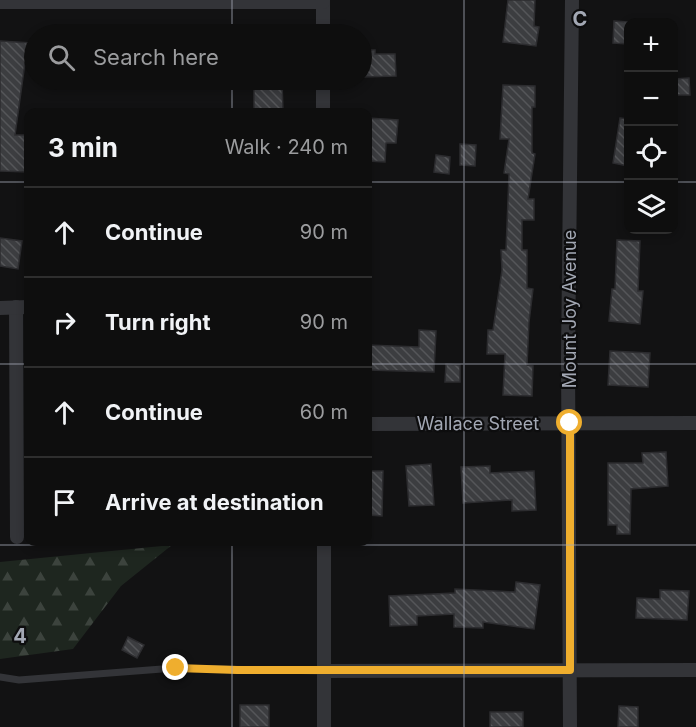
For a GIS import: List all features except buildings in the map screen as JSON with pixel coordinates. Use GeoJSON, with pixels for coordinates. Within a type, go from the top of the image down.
{"type":"FeatureCollection","features":[{"type":"Feature","properties":{"kind":"street","name":"Mount Joy Avenue"},"geometry":{"type":"LineString","coordinates":[[570,727],[568,346],[572,0]]}},
{"type":"Feature","properties":{"kind":"street"},"geometry":{"type":"LineString","coordinates":[[0,2],[323,1],[323,24]]}},
{"type":"Feature","properties":{"kind":"street"},"geometry":{"type":"LineString","coordinates":[[323,90],[323,108]]}},
{"type":"Feature","properties":{"kind":"street"},"geometry":{"type":"LineString","coordinates":[[0,308],[22,307],[17,537]]}},
{"type":"Feature","properties":{"kind":"street","name":"Wallace Street"},"geometry":{"type":"LineString","coordinates":[[372,424],[696,423]]}},
{"type":"Feature","properties":{"kind":"street"},"geometry":{"type":"LineString","coordinates":[[324,546],[324,727]]}},
{"type":"Feature","properties":{"kind":"street"},"geometry":{"type":"LineString","coordinates":[[324,671],[696,670]]}},
{"type":"Feature","properties":{"kind":"lane"},"geometry":{"type":"LineString","coordinates":[[0,677],[19,680],[176,668],[324,671]]}},
{"type":"Feature","properties":{"kind":"green space"},"geometry":{"type":"Polygon","coordinates":[[[171,546],[121,586],[73,649],[0,659],[0,562],[171,546]]]}},
{"type":"Feature","properties":{"kind":"route"},"geometry":{"type":"LineString","coordinates":[[176,668],[570,670],[570,423]]}}]}
